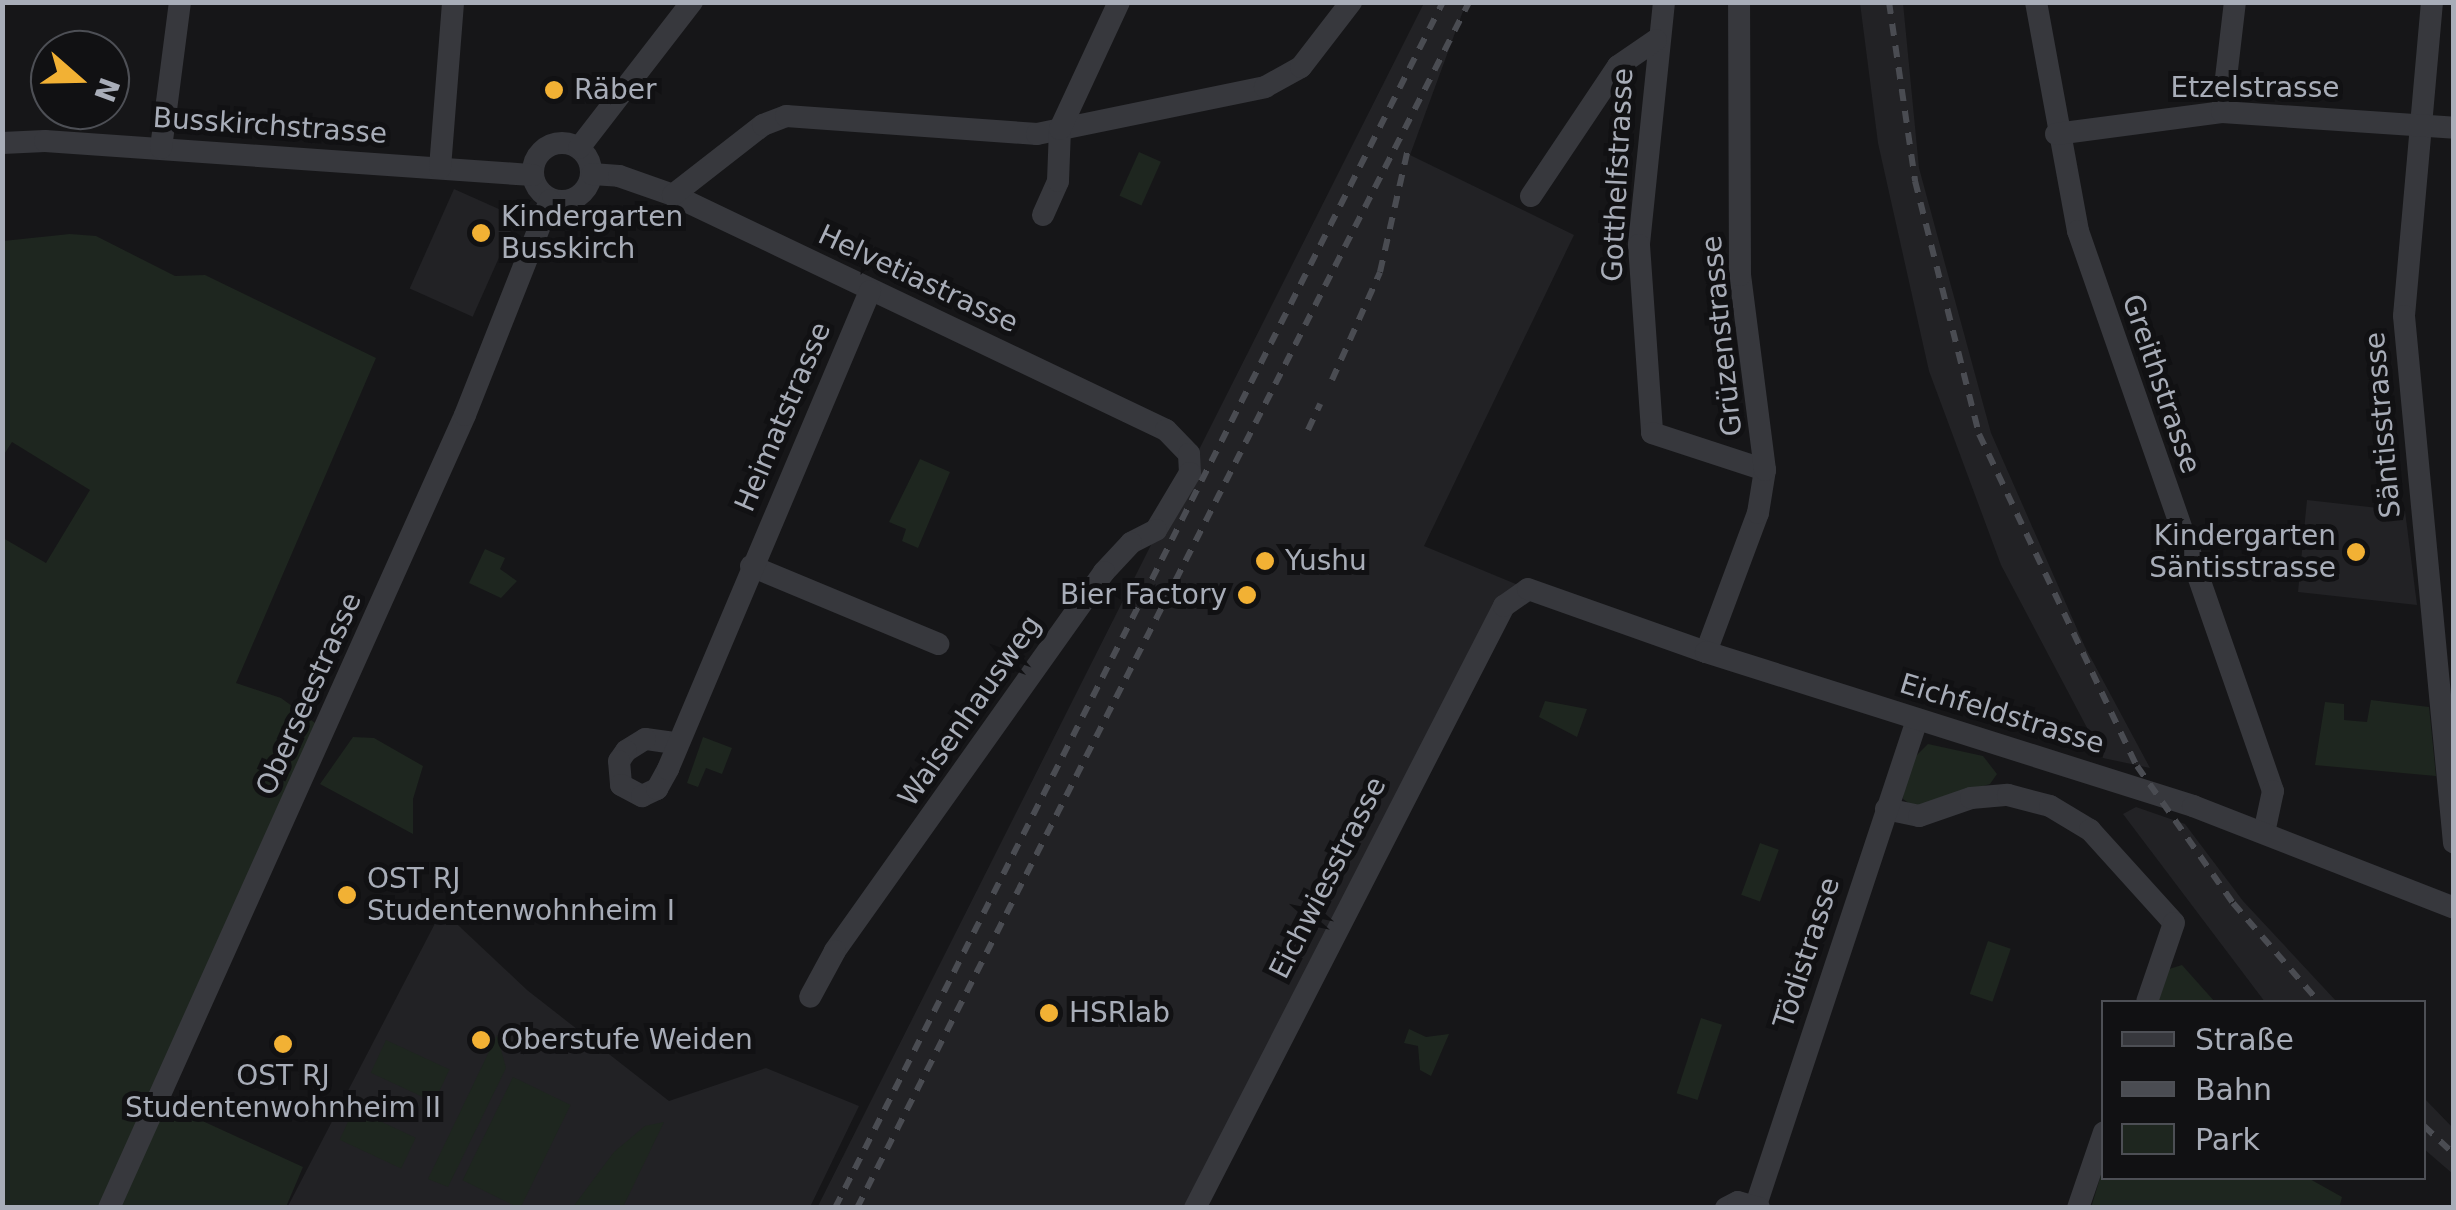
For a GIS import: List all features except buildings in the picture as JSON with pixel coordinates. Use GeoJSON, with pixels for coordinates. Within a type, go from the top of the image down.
{"type":"FeatureCollection","features":[{"type":"Feature","properties":{"kind":"street"},"geometry":{"type":"LineString","coordinates":[[161,148],[180,2]]}},
{"type":"Feature","properties":{"kind":"street"},"geometry":{"type":"LineString","coordinates":[[440,168],[453,2]]}},
{"type":"Feature","properties":{"kind":"street"},"geometry":{"type":"LineString","coordinates":[[579,148],[692,2]]}},
{"type":"Feature","properties":{"kind":"street"},"geometry":{"type":"LineString","coordinates":[[1043,216],[1058,181],[1060,129],[1119,2]]}},
{"type":"Feature","properties":{"kind":"street"},"geometry":{"type":"LineString","coordinates":[[673,195],[763,125],[786,116],[1014,134],[1060,129],[1265,87],[1301,67],[1352,2]]}},
{"type":"Feature","properties":{"kind":"street","name":"Gotthelfstrasse"},"geometry":{"type":"LineString","coordinates":[[1664,2],[1656,40],[1639,245],[1652,434],[1766,470]]}},
{"type":"Feature","properties":{"kind":"street","name":"Grüzenstrasse"},"geometry":{"type":"LineString","coordinates":[[1706,652],[1758,513],[1766,470],[1740,274],[1739,2]]}},
{"type":"Feature","properties":{"kind":"street","name":"Greithstrasse"},"geometry":{"type":"LineString","coordinates":[[2036,2],[2056,134],[2108,328],[2272,792],[2264,832]]}},
{"type":"Feature","properties":{"kind":"street"},"geometry":{"type":"LineString","coordinates":[[2222,112],[2235,2]]}},
{"type":"Feature","properties":{"kind":"street","name":"Säntisstrasse"},"geometry":{"type":"LineString","coordinates":[[2432,2],[2406,248],[2405,358],[2454,842]]}},
{"type":"Feature","properties":{"kind":"street","name":"Gotthelfstrasse"},"geometry":{"type":"LineString","coordinates":[[1531,196],[1618,66],[1656,40]]}},
{"type":"Feature","properties":{"kind":"street","name":"Etzelstrasse"},"geometry":{"type":"LineString","coordinates":[[2056,134],[2222,112],[2454,128]]}},
{"type":"Feature","properties":{"kind":"street","name":"Busskirchstrasse"},"geometry":{"type":"LineString","coordinates":[[4,135],[532,176]]}},
{"type":"Feature","properties":{"kind":"street"},"geometry":{"type":"LineString","coordinates":[[551,144],[579,148],[592,174],[576,198],[550,200],[532,176],[536,157],[551,144]]}},
{"type":"Feature","properties":{"kind":"street","name":"Helvetiastrasse"},"geometry":{"type":"LineString","coordinates":[[592,174],[618,176],[673,195],[1166,430],[1189,454],[1190,473]]}},
{"type":"Feature","properties":{"kind":"street","name":"Oberseestrasse"},"geometry":{"type":"LineString","coordinates":[[109,1208],[465,415],[550,200]]}},
{"type":"Feature","properties":{"kind":"street","name":"Heimatstrasse"},"geometry":{"type":"LineString","coordinates":[[674,742],[870,291]]}},
{"type":"Feature","properties":{"kind":"street","name":"Waisenhausweg"},"geometry":{"type":"LineString","coordinates":[[810,997],[835,951],[1104,572],[1131,543],[1156,530],[1190,473]]}},
{"type":"Feature","properties":{"kind":"street"},"geometry":{"type":"LineString","coordinates":[[751,566],[938,644]]}},
{"type":"Feature","properties":{"kind":"street","name":"Eichfeldstrasse"},"geometry":{"type":"LineString","coordinates":[[1528,588],[1706,652],[2264,832],[2454,908]]}},
{"type":"Feature","properties":{"kind":"street","name":"Eichwiesstrasse"},"geometry":{"type":"LineString","coordinates":[[1195,1208],[1499,616],[1513,595],[1528,588]]}},
{"type":"Feature","properties":{"kind":"street","name":"Tödistrasse"},"geometry":{"type":"LineString","coordinates":[[1726,1208],[1757,1206],[1917,720]]}},
{"type":"Feature","properties":{"kind":"street"},"geometry":{"type":"LineString","coordinates":[[1886,808],[1919,816],[1971,798],[2008,795],[2050,806],[2090,830],[2174,923],[2148,1000]]}},
{"type":"Feature","properties":{"kind":"street"},"geometry":{"type":"LineString","coordinates":[[2078,1208],[2101,1141]]}},
{"type":"Feature","properties":{"kind":"shaded area"},"geometry":{"type":"Polygon","coordinates":[[[1424,3],[1466,3],[1410,155],[1574,235],[1424,546],[1528,589],[1513,595],[1195,1207],[817,1208],[1424,3]]]}},
{"type":"Feature","properties":{"kind":"shaded area"},"geometry":{"type":"Polygon","coordinates":[[[1860,3],[1903,3],[1919,168],[1991,433],[2085,647],[2150,768],[2103,758],[2001,565],[1929,371],[1878,143],[1860,3]]]}},
{"type":"Feature","properties":{"kind":"shaded area"},"geometry":{"type":"Polygon","coordinates":[[[454,189],[517,217],[473,317],[410,289],[454,189]]]}},
{"type":"Feature","properties":{"kind":"shaded area","name":"Kindergarten Säntisstrasse"},"geometry":{"type":"Polygon","coordinates":[[[2307,500],[2405,511],[2417,605],[2298,592],[2307,500]]]}},
{"type":"Feature","properties":{"kind":"shaded area"},"geometry":{"type":"Polygon","coordinates":[[[2136,807],[2185,824],[2243,901],[2335,1000],[2263,1000],[2123,814],[2136,807]]]}},
{"type":"Feature","properties":{"kind":"shaded area","name":"Oberstufe Weiden"},"geometry":{"type":"Polygon","coordinates":[[[442,910],[527,990],[669,1101],[766,1068],[859,1106],[810,1207],[287,1208],[442,910]]]}},
{"type":"Feature","properties":{"kind":"shaded area"},"geometry":{"type":"Polygon","coordinates":[[[2426,1100],[2453,1128],[2453,1174],[2426,1151],[2426,1100]]]}},
{"type":"Feature","properties":{"kind":"green space"},"geometry":{"type":"Polygon","coordinates":[[[1139,152],[1161,162],[1141,206],[1119,196],[1139,152]]]}},
{"type":"Feature","properties":{"kind":"green space"},"geometry":{"type":"Polygon","coordinates":[[[70,234],[96,236],[175,276],[205,275],[376,358],[236,683],[281,698],[326,731],[161,1102],[303,1167],[286,1207],[3,1207],[3,538],[46,563],[90,490],[12,442],[3,456],[3,241],[70,234]]]}},
{"type":"Feature","properties":{"kind":"green space"},"geometry":{"type":"Polygon","coordinates":[[[920,459],[950,472],[918,548],[902,541],[906,529],[889,522],[920,459]]]}},
{"type":"Feature","properties":{"kind":"green space"},"geometry":{"type":"Polygon","coordinates":[[[485,549],[505,558],[500,569],[517,581],[501,598],[469,583],[485,549]]]}},
{"type":"Feature","properties":{"kind":"green space"},"geometry":{"type":"Polygon","coordinates":[[[2371,700],[2429,707],[2436,776],[2315,765],[2325,702],[2344,704],[2344,720],[2367,722],[2371,700]]]}},
{"type":"Feature","properties":{"kind":"green space"},"geometry":{"type":"Polygon","coordinates":[[[1545,701],[1587,709],[1577,737],[1539,717],[1545,701]]]}},
{"type":"Feature","properties":{"kind":"green space"},"geometry":{"type":"Polygon","coordinates":[[[353,737],[374,738],[423,766],[413,799],[413,834],[320,784],[353,737]]]}},
{"type":"Feature","properties":{"kind":"green space"},"geometry":{"type":"Polygon","coordinates":[[[703,737],[732,748],[722,774],[706,768],[698,787],[687,783],[703,737]]]}},
{"type":"Feature","properties":{"kind":"green space"},"geometry":{"type":"Polygon","coordinates":[[[1928,744],[1983,756],[1997,774],[1990,784],[1914,807],[1903,799],[1904,783],[1912,760],[1928,744]]]}},
{"type":"Feature","properties":{"kind":"green space"},"geometry":{"type":"Polygon","coordinates":[[[1760,843],[1779,850],[1760,902],[1741,895],[1760,843]]]}},
{"type":"Feature","properties":{"kind":"green space"},"geometry":{"type":"Polygon","coordinates":[[[1988,941],[2011,949],[1992,1002],[1970,994],[1988,941]]]}},
{"type":"Feature","properties":{"kind":"green space"},"geometry":{"type":"Polygon","coordinates":[[[2182,965],[2213,1000],[2159,1000],[2169,969],[2182,965]]]}},
{"type":"Feature","properties":{"kind":"green space"},"geometry":{"type":"Polygon","coordinates":[[[1701,1018],[1722,1025],[1698,1100],[1677,1093],[1701,1018]]]}},
{"type":"Feature","properties":{"kind":"green space"},"geometry":{"type":"Polygon","coordinates":[[[1409,1029],[1426,1037],[1449,1034],[1431,1076],[1420,1070],[1418,1046],[1404,1043],[1409,1029]]]}},
{"type":"Feature","properties":{"kind":"green space"},"geometry":{"type":"Polygon","coordinates":[[[497,1035],[506,1068],[448,1187],[428,1179],[497,1035]]]}},
{"type":"Feature","properties":{"kind":"green space"},"geometry":{"type":"Polygon","coordinates":[[[386,1040],[449,1070],[434,1102],[371,1073],[386,1040]]]}},
{"type":"Feature","properties":{"kind":"green space"},"geometry":{"type":"Polygon","coordinates":[[[513,1077],[571,1105],[520,1208],[463,1180],[513,1077]]]}},
{"type":"Feature","properties":{"kind":"green space"},"geometry":{"type":"Polygon","coordinates":[[[354,1109],[416,1138],[401,1169],[340,1140],[354,1109]]]}},
{"type":"Feature","properties":{"kind":"green space"},"geometry":{"type":"Polygon","coordinates":[[[664,1122],[623,1207],[573,1207],[614,1152],[645,1126],[664,1122]]]}},
{"type":"Feature","properties":{"kind":"green space"},"geometry":{"type":"Polygon","coordinates":[[[2101,1175],[2101,1180],[2312,1180],[2342,1197],[2339,1208],[2091,1208],[2101,1175]]]}},
{"type":"Feature","properties":{"kind":"railway"},"geometry":{"type":"LineString","coordinates":[[835,1208],[1443,2]]}},
{"type":"Feature","properties":{"kind":"railway"},"geometry":{"type":"LineString","coordinates":[[857,1208],[1469,2]]}},
{"type":"Feature","properties":{"kind":"railway"},"geometry":{"type":"LineString","coordinates":[[1889,2],[1915,181],[1979,434],[2137,766],[2233,903],[2317,1000]]}},
{"type":"Feature","properties":{"kind":"railway"},"geometry":{"type":"LineString","coordinates":[[1332,380],[1380,272],[1409,144]]}},
{"type":"Feature","properties":{"kind":"railway"},"geometry":{"type":"LineString","coordinates":[[1308,430],[1320,404]]}},
{"type":"Feature","properties":{"kind":"railway"},"geometry":{"type":"LineString","coordinates":[[2426,1128],[2454,1154]]}},
{"type":"Feature","properties":{"kind":"place","name":"Räber"},"geometry":{"type":"Point","coordinates":[554,90]}},
{"type":"Feature","properties":{"kind":"place","name":"Kindergarten Busskirch"},"geometry":{"type":"Point","coordinates":[481,233]}},
{"type":"Feature","properties":{"kind":"place","name":"Kindergarten Säntisstrasse"},"geometry":{"type":"Point","coordinates":[2356,552]}},
{"type":"Feature","properties":{"kind":"place","name":"Yushu"},"geometry":{"type":"Point","coordinates":[1265,561]}},
{"type":"Feature","properties":{"kind":"place","name":"Bier Factory"},"geometry":{"type":"Point","coordinates":[1247,595]}},
{"type":"Feature","properties":{"kind":"place","name":"OST RJ Studentenwohnheim I"},"geometry":{"type":"Point","coordinates":[347,895]}},
{"type":"Feature","properties":{"kind":"place","name":"HSRlab"},"geometry":{"type":"Point","coordinates":[1049,1013]}},
{"type":"Feature","properties":{"kind":"place","name":"Oberstufe Weiden"},"geometry":{"type":"Point","coordinates":[481,1040]}},
{"type":"Feature","properties":{"kind":"place","name":"OST RJ Studentenwohnheim II"},"geometry":{"type":"Point","coordinates":[283,1044]}}]}
